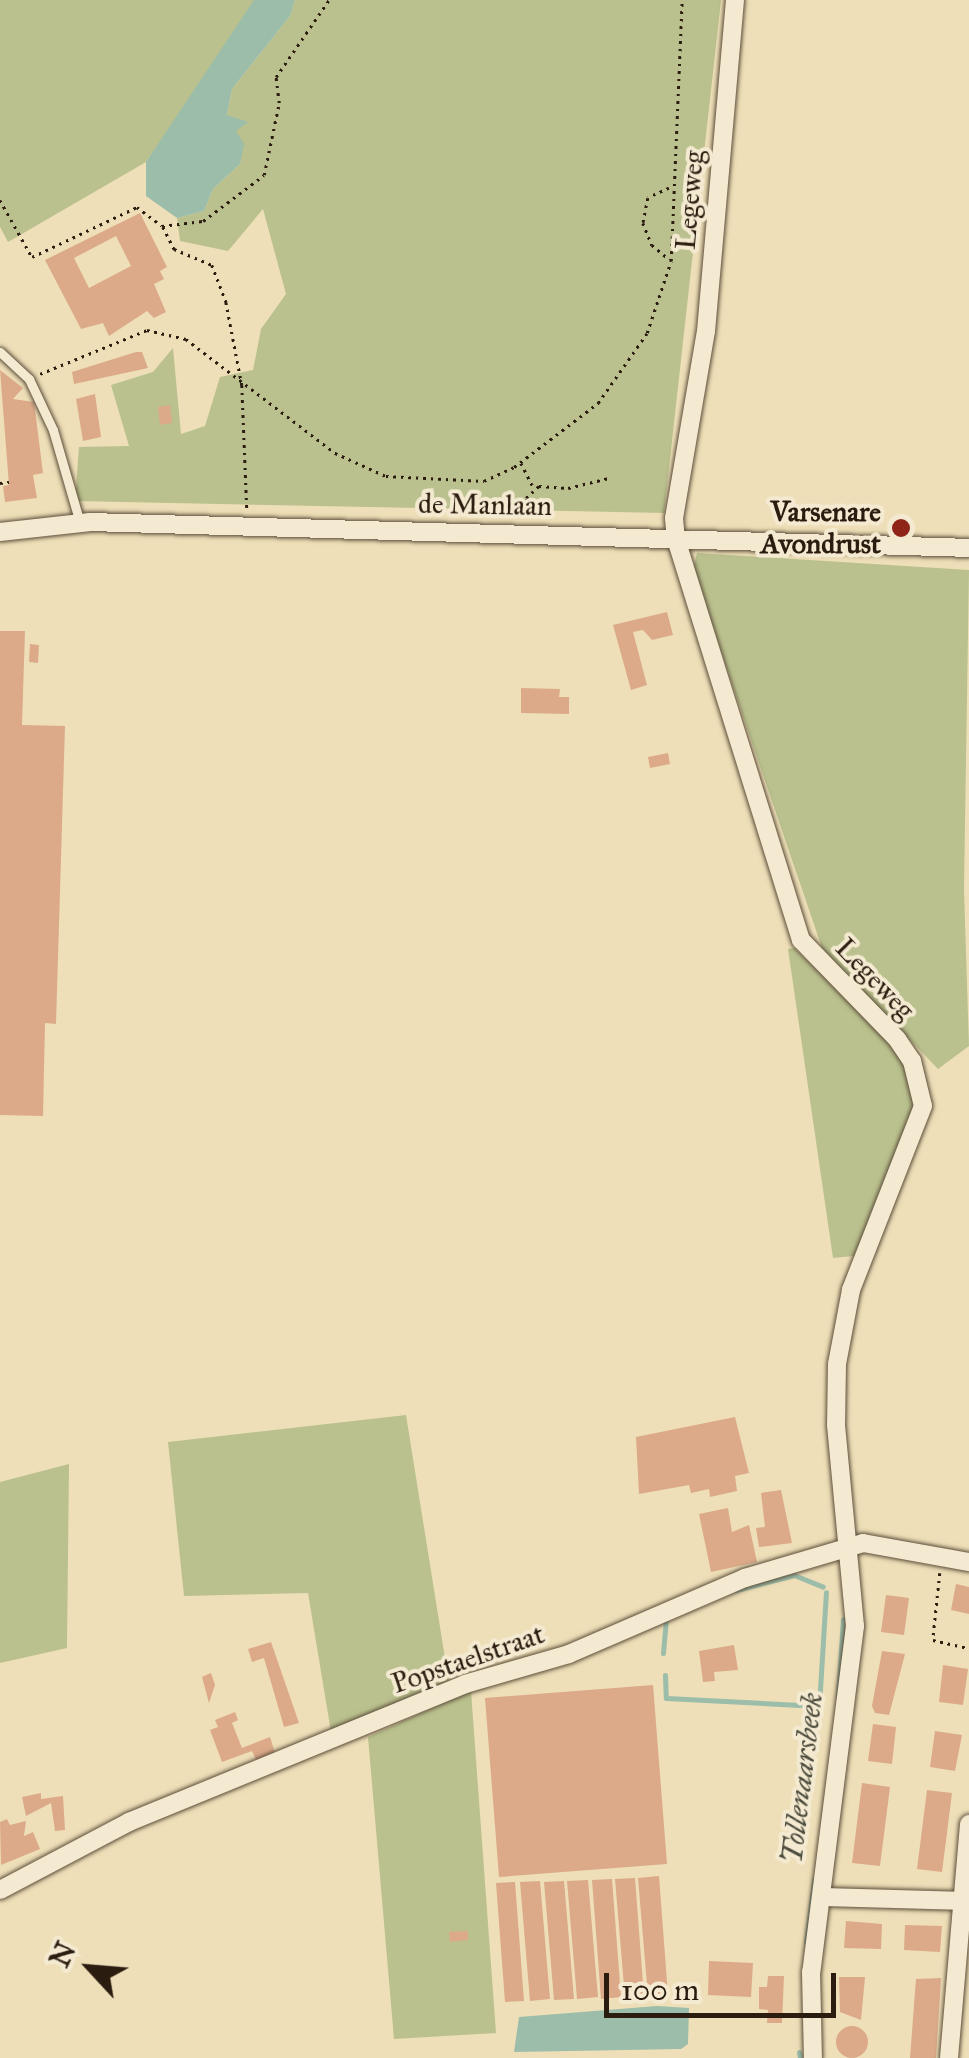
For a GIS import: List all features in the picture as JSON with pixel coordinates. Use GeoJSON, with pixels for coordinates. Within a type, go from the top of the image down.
{"type":"FeatureCollection","features":[{"type":"Feature","properties":{"kind":"street","name":"Legeweg"},"geometry":{"type":"LineString","coordinates":[[735,0],[706,331],[674,518],[676,539],[802,940],[896,1039],[921,1084],[918,1132],[851,1290],[837,1364],[853,1656],[811,1972],[813,2058]]}},
{"type":"Feature","properties":{"kind":"street","name":"de Manlaan"},"geometry":{"type":"LineString","coordinates":[[0,532],[80,523],[525,532],[969,548]]}},
{"type":"Feature","properties":{"kind":"street","name":"Popstaelstraat"},"geometry":{"type":"LineString","coordinates":[[0,1890],[129,1822],[449,1691],[570,1654],[744,1578],[884,1543],[969,1562]]}},
{"type":"Feature","properties":{"kind":"street"},"geometry":{"type":"LineString","coordinates":[[949,2058],[969,1824]]}},
{"type":"Feature","properties":{"kind":"street"},"geometry":{"type":"LineString","coordinates":[[823,1898],[963,1902]]}},
{"type":"Feature","properties":{"kind":"lane"},"geometry":{"type":"LineString","coordinates":[[0,352],[29,379],[53,430],[80,523]]}},
{"type":"Feature","properties":{"kind":"path"},"geometry":{"type":"LineString","coordinates":[[162,226],[204,221],[264,175],[279,103],[276,78],[329,0]]}},
{"type":"Feature","properties":{"kind":"path"},"geometry":{"type":"LineString","coordinates":[[29,379],[147,330],[186,339],[335,453],[386,476],[484,481],[521,463],[598,403],[647,333],[671,261],[682,0]]}},
{"type":"Feature","properties":{"kind":"path"},"geometry":{"type":"LineString","coordinates":[[671,261],[652,246],[644,223],[648,198],[672,188]]}},
{"type":"Feature","properties":{"kind":"path"},"geometry":{"type":"LineString","coordinates":[[0,200],[32,257],[137,207],[162,226],[174,249],[212,265],[242,385],[248,528]]}},
{"type":"Feature","properties":{"kind":"path"},"geometry":{"type":"LineString","coordinates":[[521,463],[534,488]]}},
{"type":"Feature","properties":{"kind":"path"},"geometry":{"type":"LineString","coordinates":[[525,532],[526,498],[534,488],[609,478]]}},
{"type":"Feature","properties":{"kind":"path"},"geometry":{"type":"LineString","coordinates":[[0,483],[9,482]]}},
{"type":"Feature","properties":{"kind":"path"},"geometry":{"type":"LineString","coordinates":[[942,1556],[933,1640],[969,1648]]}},
{"type":"Feature","properties":{"kind":"shaded area"},"geometry":{"type":"Polygon","coordinates":[[[0,0],[254,0],[254,7],[146,162],[8,242],[0,227],[0,0]]]}},
{"type":"Feature","properties":{"kind":"shaded area"},"geometry":{"type":"Polygon","coordinates":[[[254,0],[295,0],[290,16],[232,89],[227,115],[248,122],[236,131],[244,144],[240,164],[213,189],[204,211],[177,218],[146,196],[146,162],[254,0]]]}},
{"type":"Feature","properties":{"kind":"shaded area"},"geometry":{"type":"Polygon","coordinates":[[[295,0],[721,0],[664,513],[75,501],[79,447],[129,446],[111,385],[153,372],[173,348],[181,434],[205,426],[220,377],[253,370],[261,329],[286,294],[263,209],[228,251],[180,241],[177,218],[204,211],[213,189],[240,164],[227,115],[232,89],[290,16],[295,0]]]}},
{"type":"Feature","properties":{"kind":"shaded area"},"geometry":{"type":"Polygon","coordinates":[[[697,553],[969,570],[964,889],[969,1046],[938,1069],[822,948],[693,569],[697,553]]]}},
{"type":"Feature","properties":{"kind":"shaded area"},"geometry":{"type":"Polygon","coordinates":[[[794,948],[887,1038],[907,1066],[913,1093],[912,1118],[854,1256],[833,1258],[788,949],[794,948]]]}},
{"type":"Feature","properties":{"kind":"shaded area"},"geometry":{"type":"Polygon","coordinates":[[[406,1415],[449,1683],[331,1732],[308,1593],[184,1596],[168,1442],[406,1415]]]}},
{"type":"Feature","properties":{"kind":"shaded area"},"geometry":{"type":"Polygon","coordinates":[[[69,1464],[67,1648],[0,1663],[0,1482],[69,1464]]]}},
{"type":"Feature","properties":{"kind":"shaded area"},"geometry":{"type":"Polygon","coordinates":[[[471,1691],[496,2033],[394,2039],[368,1737],[471,1691]]]}},
{"type":"Feature","properties":{"kind":"shaded area"},"geometry":{"type":"Polygon","coordinates":[[[657,2006],[689,2008],[688,2044],[681,2049],[514,2052],[519,2017],[657,2006]]]}},
{"type":"Feature","properties":{"kind":"building"},"geometry":{"type":"Polygon","coordinates":[[[140,213],[167,267],[160,271],[164,279],[154,284],[166,312],[154,318],[147,311],[109,336],[103,323],[81,329],[45,260],[140,213]],[[116,236],[74,258],[89,288],[131,266],[116,236]]]}},
{"type":"Feature","properties":{"kind":"building"},"geometry":{"type":"Polygon","coordinates":[[[142,352],[148,368],[74,384],[72,372],[142,352]]]}},
{"type":"Feature","properties":{"kind":"building"},"geometry":{"type":"Polygon","coordinates":[[[0,370],[23,388],[13,399],[34,402],[43,473],[33,475],[37,498],[5,502],[3,486],[9,485],[0,370]]]}},
{"type":"Feature","properties":{"kind":"building"},"geometry":{"type":"Polygon","coordinates":[[[95,394],[101,437],[83,441],[76,399],[95,394]]]}},
{"type":"Feature","properties":{"kind":"building"},"geometry":{"type":"Polygon","coordinates":[[[170,405],[172,423],[160,425],[158,407],[170,405]]]}},
{"type":"Feature","properties":{"kind":"building"},"geometry":{"type":"Polygon","coordinates":[[[667,612],[673,635],[652,640],[643,630],[633,632],[647,685],[631,690],[613,625],[667,612]]]}},
{"type":"Feature","properties":{"kind":"building"},"geometry":{"type":"Polygon","coordinates":[[[0,631],[25,631],[22,725],[65,726],[56,1024],[45,1023],[43,1116],[0,1115],[0,631]]]}},
{"type":"Feature","properties":{"kind":"building"},"geometry":{"type":"Polygon","coordinates":[[[30,644],[39,645],[38,663],[29,662],[30,644]]]}},
{"type":"Feature","properties":{"kind":"building"},"geometry":{"type":"Polygon","coordinates":[[[521,688],[560,689],[559,697],[569,697],[569,714],[521,713],[521,688]]]}},
{"type":"Feature","properties":{"kind":"building"},"geometry":{"type":"Polygon","coordinates":[[[668,753],[670,764],[650,768],[648,757],[668,753]]]}},
{"type":"Feature","properties":{"kind":"building"},"geometry":{"type":"Polygon","coordinates":[[[735,1417],[749,1473],[735,1476],[737,1491],[710,1497],[709,1489],[691,1493],[689,1485],[639,1494],[636,1437],[735,1417]]]}},
{"type":"Feature","properties":{"kind":"building"},"geometry":{"type":"Polygon","coordinates":[[[781,1490],[792,1543],[759,1547],[756,1528],[765,1527],[761,1493],[781,1490]]]}},
{"type":"Feature","properties":{"kind":"building"},"geometry":{"type":"Polygon","coordinates":[[[728,1508],[732,1532],[749,1525],[757,1562],[711,1572],[699,1514],[728,1508]]]}},
{"type":"Feature","properties":{"kind":"building"},"geometry":{"type":"Polygon","coordinates":[[[956,1584],[969,1587],[969,1614],[951,1610],[956,1584]]]}},
{"type":"Feature","properties":{"kind":"building"},"geometry":{"type":"Polygon","coordinates":[[[886,1595],[909,1598],[904,1635],[881,1632],[886,1595]]]}},
{"type":"Feature","properties":{"kind":"building"},"geometry":{"type":"Polygon","coordinates":[[[271,1642],[299,1723],[284,1727],[264,1658],[252,1662],[248,1649],[271,1642]]]}},
{"type":"Feature","properties":{"kind":"building"},"geometry":{"type":"Polygon","coordinates":[[[734,1645],[738,1670],[714,1672],[715,1681],[703,1682],[699,1651],[734,1645]]]}},
{"type":"Feature","properties":{"kind":"building"},"geometry":{"type":"Polygon","coordinates":[[[882,1651],[905,1654],[889,1715],[875,1713],[872,1706],[882,1651]]]}},
{"type":"Feature","properties":{"kind":"building"},"geometry":{"type":"Polygon","coordinates":[[[943,1665],[968,1669],[963,1705],[939,1702],[943,1665]]]}},
{"type":"Feature","properties":{"kind":"building"},"geometry":{"type":"Polygon","coordinates":[[[211,1673],[215,1685],[209,1703],[202,1677],[211,1673]]]}},
{"type":"Feature","properties":{"kind":"building"},"geometry":{"type":"Polygon","coordinates":[[[653,1685],[667,1864],[499,1877],[485,1698],[653,1685]]]}},
{"type":"Feature","properties":{"kind":"building"},"geometry":{"type":"Polygon","coordinates":[[[235,1712],[238,1720],[232,1723],[242,1748],[270,1737],[275,1753],[256,1760],[252,1751],[222,1762],[210,1730],[218,1727],[215,1720],[235,1712]]]}},
{"type":"Feature","properties":{"kind":"building"},"geometry":{"type":"Polygon","coordinates":[[[873,1724],[896,1727],[892,1764],[868,1761],[873,1724]]]}},
{"type":"Feature","properties":{"kind":"building"},"geometry":{"type":"Polygon","coordinates":[[[935,1731],[962,1735],[955,1771],[930,1767],[935,1731]]]}},
{"type":"Feature","properties":{"kind":"building"},"geometry":{"type":"Polygon","coordinates":[[[862,1783],[890,1787],[880,1866],[852,1863],[862,1783]]]}},
{"type":"Feature","properties":{"kind":"building"},"geometry":{"type":"Polygon","coordinates":[[[927,1790],[952,1793],[942,1872],[917,1869],[927,1790]]]}},
{"type":"Feature","properties":{"kind":"building"},"geometry":{"type":"Polygon","coordinates":[[[41,1793],[41,1799],[63,1796],[65,1830],[55,1831],[51,1803],[26,1816],[22,1797],[41,1793]]]}},
{"type":"Feature","properties":{"kind":"building"},"geometry":{"type":"Polygon","coordinates":[[[7,1819],[10,1825],[26,1821],[24,1836],[33,1832],[40,1849],[1,1865],[0,1822],[7,1819]]]}},
{"type":"Feature","properties":{"kind":"building"},"geometry":{"type":"Polygon","coordinates":[[[659,1876],[668,1995],[648,1996],[638,1878],[659,1876]]]}},
{"type":"Feature","properties":{"kind":"building"},"geometry":{"type":"Polygon","coordinates":[[[635,1878],[644,1997],[625,1998],[615,1879],[635,1878]]]}},
{"type":"Feature","properties":{"kind":"building"},"geometry":{"type":"Polygon","coordinates":[[[612,1879],[621,1997],[601,1999],[592,1880],[612,1879]]]}},
{"type":"Feature","properties":{"kind":"building"},"geometry":{"type":"Polygon","coordinates":[[[588,1880],[598,1997],[577,1999],[567,1881],[588,1880]]]}},
{"type":"Feature","properties":{"kind":"building"},"geometry":{"type":"Polygon","coordinates":[[[540,1881],[550,1999],[530,2001],[520,1882],[540,1881]]]}},
{"type":"Feature","properties":{"kind":"building"},"geometry":{"type":"Polygon","coordinates":[[[564,1881],[574,1999],[554,2000],[544,1882],[564,1881]]]}},
{"type":"Feature","properties":{"kind":"building"},"geometry":{"type":"Polygon","coordinates":[[[515,1882],[524,2001],[505,2002],[496,1883],[515,1882]]]}},
{"type":"Feature","properties":{"kind":"building"},"geometry":{"type":"Polygon","coordinates":[[[846,1921],[882,1924],[881,1949],[844,1948],[846,1921]]]}},
{"type":"Feature","properties":{"kind":"building"},"geometry":{"type":"Polygon","coordinates":[[[905,1925],[942,1926],[940,1952],[904,1950],[905,1925]]]}},
{"type":"Feature","properties":{"kind":"building"},"geometry":{"type":"Polygon","coordinates":[[[468,1931],[468,1940],[450,1942],[449,1932],[468,1931]]]}},
{"type":"Feature","properties":{"kind":"building"},"geometry":{"type":"Polygon","coordinates":[[[709,1961],[753,1963],[751,1997],[708,1995],[709,1961]]]}},
{"type":"Feature","properties":{"kind":"building"},"geometry":{"type":"Polygon","coordinates":[[[768,1976],[784,1976],[782,2023],[767,2023],[768,2010],[759,2009],[759,1987],[767,1987],[768,1976]]]}},
{"type":"Feature","properties":{"kind":"building"},"geometry":{"type":"Polygon","coordinates":[[[839,1977],[865,1977],[861,2020],[840,2012],[839,1977]]]}},
{"type":"Feature","properties":{"kind":"building"},"geometry":{"type":"Polygon","coordinates":[[[941,1978],[936,2058],[910,2058],[916,1979],[941,1978]]]}},
{"type":"Feature","properties":{"kind":"building"},"geometry":{"type":"Polygon","coordinates":[[[852,2026],[863,2031],[868,2042],[863,2053],[852,2058],[841,2053],[836,2042],[841,2031],[852,2026]]]}},
{"type":"Feature","properties":{"kind":"waterway","name":"Tollenaarsbeek"},"geometry":{"type":"LineString","coordinates":[[736,1590],[794,1575],[823,1587]]}},
{"type":"Feature","properties":{"kind":"waterway","name":"Tollenaarsbeek"},"geometry":{"type":"LineString","coordinates":[[665,1675],[666,1698],[819,1706],[826,1592]]}},
{"type":"Feature","properties":{"kind":"waterway","name":"Tollenaarsbeek"},"geometry":{"type":"LineString","coordinates":[[663,1653],[666,1618]]}},
{"type":"Feature","properties":{"kind":"waterway","name":"Tollenaarsbeek"},"geometry":{"type":"LineString","coordinates":[[838,1696],[843,1619]]}},
{"type":"Feature","properties":{"kind":"waterway","name":"Tollenaarsbeek"},"geometry":{"type":"LineString","coordinates":[[806,1942],[814,1880]]}},
{"type":"Feature","properties":{"kind":"waterway","name":"Tollenaarsbeek"},"geometry":{"type":"LineString","coordinates":[[799,2052],[800,2058]]}},
{"type":"Feature","properties":{"kind":"place","name":"Varsenare Avondrust"},"geometry":{"type":"Point","coordinates":[901,528]}}]}
